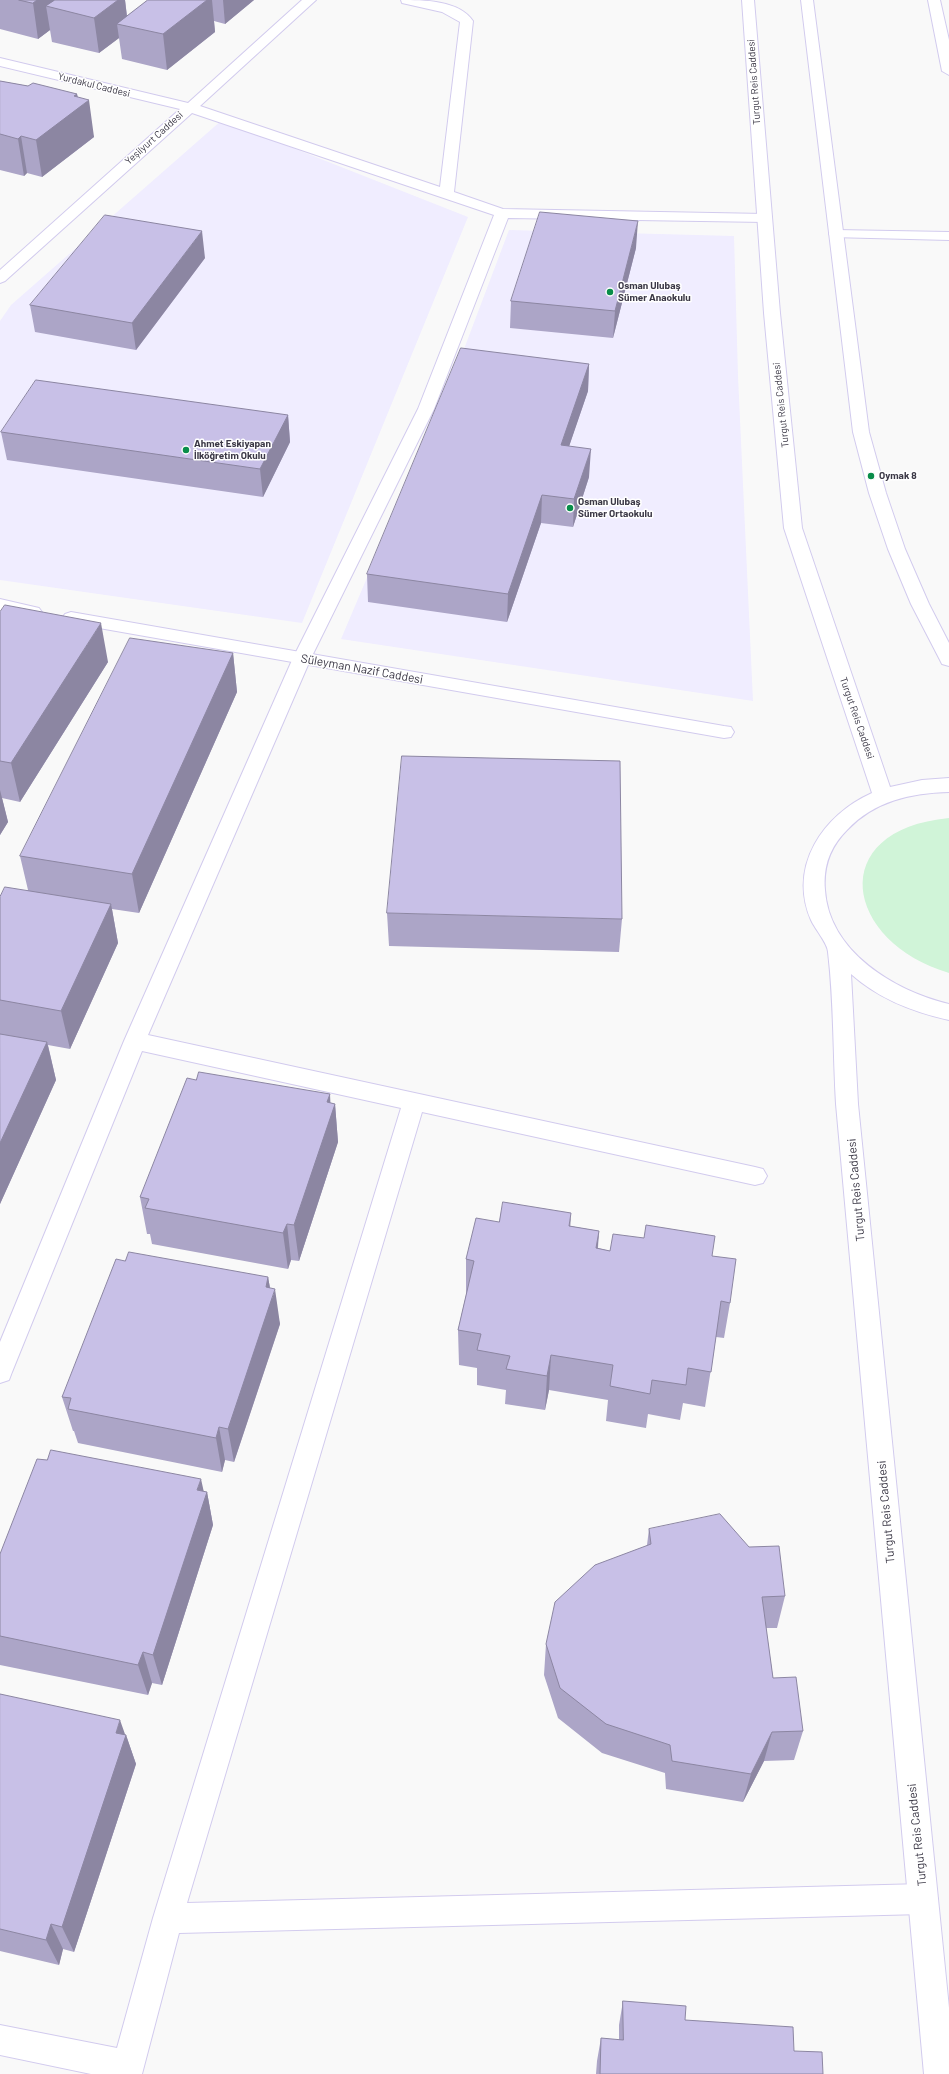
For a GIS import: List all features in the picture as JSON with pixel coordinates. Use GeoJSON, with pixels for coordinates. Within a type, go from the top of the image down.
{"type":"FeatureCollection","features":[{"type":"Feature","properties":{"kind":"street","name":"Yeşilyurt Caddesi"},"geometry":{"type":"LineString","coordinates":[[0,278],[310,0]]}},
{"type":"Feature","properties":{"kind":"street"},"geometry":{"type":"LineString","coordinates":[[407,0],[445,9],[456,13],[467,21],[446,194]]}},
{"type":"Feature","properties":{"kind":"street","name":"Turgut Reis Caddesi"},"geometry":{"type":"LineString","coordinates":[[748,0],[772,313],[793,528],[883,796]]}},
{"type":"Feature","properties":{"kind":"street"},"geometry":{"type":"LineString","coordinates":[[807,0],[861,432],[871,476],[903,570],[928,622],[949,660]]}},
{"type":"Feature","properties":{"kind":"street"},"geometry":{"type":"LineString","coordinates":[[934,0],[949,71]]}},
{"type":"Feature","properties":{"kind":"street","name":"Yurdakul Caddesi"},"geometry":{"type":"LineString","coordinates":[[0,62],[189,107],[502,213],[765,218]]}},
{"type":"Feature","properties":{"kind":"street"},"geometry":{"type":"LineString","coordinates":[[0,1372],[135,1041],[302,658],[426,409],[502,213]]}},
{"type":"Feature","properties":{"kind":"street"},"geometry":{"type":"LineString","coordinates":[[836,234],[949,236]]}},
{"type":"Feature","properties":{"kind":"street","name":"Süleyman Nazif Caddesi"},"geometry":{"type":"LineString","coordinates":[[0,605],[724,732]]}},
{"type":"Feature","properties":{"kind":"street"},"geometry":{"type":"LineString","coordinates":[[949,785],[920,787],[883,796],[862,806],[840,822],[822,846],[816,860],[812,890],[815,905],[826,930],[839,950],[868,976],[886,988],[925,1006],[949,1012]]}},
{"type":"Feature","properties":{"kind":"street","name":"Turgut Reis Caddesi"},"geometry":{"type":"LineString","coordinates":[[839,950],[848,1112],[940,2074]]}},
{"type":"Feature","properties":{"kind":"street"},"geometry":{"type":"LineString","coordinates":[[135,1041],[755,1176]]}},
{"type":"Feature","properties":{"kind":"street"},"geometry":{"type":"LineString","coordinates":[[0,2040],[127,2070],[168,1918],[414,1101]]}},
{"type":"Feature","properties":{"kind":"street"},"geometry":{"type":"LineString","coordinates":[[168,1918],[923,1899]]}},
{"type":"Feature","properties":{"kind":"shaded area","name":"Ahmet Eskiyapan İlköğretim Okulu"},"geometry":{"type":"Polygon","coordinates":[[[222,120],[468,217],[302,623],[0,580],[0,321],[11,305],[222,120]]]}},
{"type":"Feature","properties":{"kind":"shaded area","name":"Osman Ulubaş Sümer Ortaokulu"},"geometry":{"type":"Polygon","coordinates":[[[509,230],[734,236],[738,376],[753,701],[341,639],[464,349],[509,230]]]}},
{"type":"Feature","properties":{"kind":"green space"},"geometry":{"type":"Polygon","coordinates":[[[949,818],[949,973],[914,958],[887,937],[870,913],[863,888],[866,864],[882,843],[909,827],[949,818]]]}},
{"type":"Feature","properties":{"kind":"building"},"geometry":{"type":"Polygon","coordinates":[[[19,0],[37,0],[33,3],[19,0]]]}},
{"type":"Feature","properties":{"kind":"building"},"geometry":{"type":"Polygon","coordinates":[[[55,0],[118,0],[94,18],[46,6],[55,0]]]}},
{"type":"Feature","properties":{"kind":"building"},"geometry":{"type":"Polygon","coordinates":[[[148,0],[207,0],[163,34],[117,24],[148,0]]]}},
{"type":"Feature","properties":{"kind":"building"},"geometry":{"type":"Polygon","coordinates":[[[0,81],[28,86],[33,83],[77,94],[74,96],[89,100],[36,140],[21,136],[18,139],[0,134],[0,81]]]}},
{"type":"Feature","properties":{"kind":"building"},"geometry":{"type":"Polygon","coordinates":[[[540,212],[638,221],[615,311],[511,301],[540,212]]]}},
{"type":"Feature","properties":{"kind":"building"},"geometry":{"type":"Polygon","coordinates":[[[105,215],[202,231],[132,323],[30,305],[105,215]]]}},
{"type":"Feature","properties":{"kind":"building"},"geometry":{"type":"Polygon","coordinates":[[[461,348],[589,364],[561,445],[591,449],[574,499],[542,495],[508,594],[367,574],[461,348]]]}},
{"type":"Feature","properties":{"kind":"building"},"geometry":{"type":"Polygon","coordinates":[[[36,380],[288,415],[260,469],[1,432],[36,380]]]}},
{"type":"Feature","properties":{"kind":"building"},"geometry":{"type":"Polygon","coordinates":[[[5,605],[101,623],[11,763],[0,761],[0,612],[5,605]]]}},
{"type":"Feature","properties":{"kind":"building"},"geometry":{"type":"Polygon","coordinates":[[[130,638],[233,653],[132,874],[20,856],[130,638]]]}},
{"type":"Feature","properties":{"kind":"building"},"geometry":{"type":"Polygon","coordinates":[[[402,756],[620,761],[622,919],[387,913],[402,756]]]}},
{"type":"Feature","properties":{"kind":"building"},"geometry":{"type":"Polygon","coordinates":[[[5,887],[111,904],[61,1011],[0,1000],[0,897],[5,887]]]}},
{"type":"Feature","properties":{"kind":"building"},"geometry":{"type":"Polygon","coordinates":[[[0,1034],[47,1042],[0,1143],[0,1034]]]}},
{"type":"Feature","properties":{"kind":"building"},"geometry":{"type":"Polygon","coordinates":[[[199,1072],[330,1094],[327,1102],[335,1104],[294,1225],[287,1224],[283,1233],[145,1208],[149,1199],[140,1197],[187,1078],[196,1080],[199,1072]]]}},
{"type":"Feature","properties":{"kind":"building"},"geometry":{"type":"Polygon","coordinates":[[[503,1202],[571,1213],[569,1226],[599,1231],[596,1248],[610,1251],[613,1234],[644,1238],[646,1225],[715,1236],[712,1256],[736,1259],[730,1303],[721,1301],[711,1372],[688,1368],[686,1385],[652,1380],[650,1394],[610,1386],[613,1365],[551,1355],[547,1376],[506,1369],[510,1356],[477,1350],[481,1334],[458,1330],[474,1261],[466,1259],[476,1218],[499,1222],[503,1202]]]}},
{"type":"Feature","properties":{"kind":"building"},"geometry":{"type":"Polygon","coordinates":[[[129,1252],[268,1277],[266,1287],[275,1289],[228,1429],[219,1427],[216,1438],[68,1409],[71,1398],[62,1397],[116,1259],[125,1261],[129,1252]]]}},
{"type":"Feature","properties":{"kind":"building"},"geometry":{"type":"Polygon","coordinates":[[[51,1450],[201,1479],[197,1490],[207,1492],[153,1655],[143,1652],[138,1665],[0,1636],[0,1554],[37,1459],[47,1460],[51,1450]]]}},
{"type":"Feature","properties":{"kind":"building"},"geometry":{"type":"Polygon","coordinates":[[[720,1514],[749,1547],[779,1546],[785,1596],[762,1597],[773,1678],[796,1677],[803,1731],[772,1732],[751,1774],[672,1761],[670,1745],[606,1724],[560,1688],[546,1644],[555,1602],[595,1565],[651,1544],[649,1529],[720,1514]]]}},
{"type":"Feature","properties":{"kind":"building"},"geometry":{"type":"Polygon","coordinates":[[[0,1694],[120,1720],[116,1733],[126,1735],[62,1927],[51,1924],[46,1940],[0,1929],[0,1694]]]}},
{"type":"Feature","properties":{"kind":"building"},"geometry":{"type":"Polygon","coordinates":[[[623,2001],[686,2006],[685,2020],[793,2027],[794,2051],[822,2052],[823,2074],[600,2074],[601,2038],[623,2040],[623,2001]]]}},
{"type":"Feature","properties":{"kind":"place","name":"Osman Ulubaş Sümer Anaokulu"},"geometry":{"type":"Point","coordinates":[610,292]}},
{"type":"Feature","properties":{"kind":"place","name":"Ahmet Eskiyapan İlköğretim Okulu"},"geometry":{"type":"Point","coordinates":[186,450]}},
{"type":"Feature","properties":{"kind":"place","name":"Oymak 8"},"geometry":{"type":"Point","coordinates":[871,476]}},
{"type":"Feature","properties":{"kind":"place","name":"Osman Ulubaş Sümer Ortaokulu"},"geometry":{"type":"Point","coordinates":[570,508]}}]}
